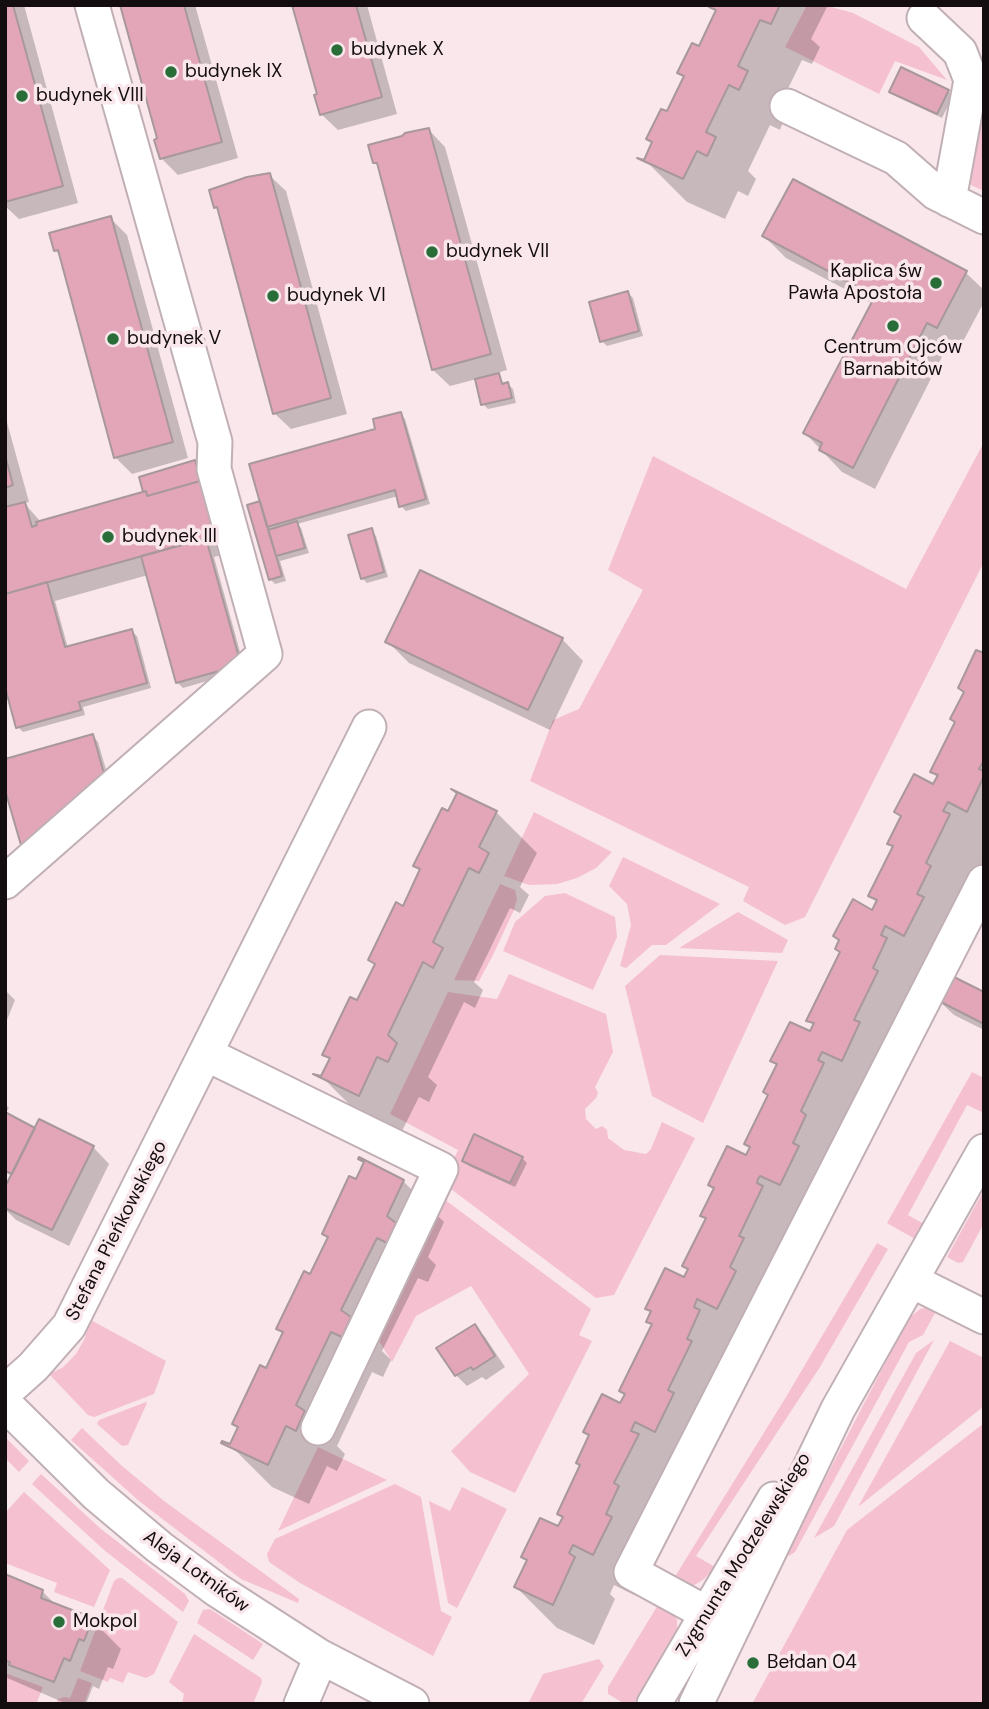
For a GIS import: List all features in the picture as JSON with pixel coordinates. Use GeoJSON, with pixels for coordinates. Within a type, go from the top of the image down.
{"type":"FeatureCollection","features":[{"type":"Feature","properties":{"kind":"street"},"geometry":{"type":"LineString","coordinates":[[5,882],[264,654],[214,469],[215,442],[92,5]]}},
{"type":"Feature","properties":{"kind":"street"},"geometry":{"type":"LineString","coordinates":[[924,18],[960,52],[971,80],[949,200]]}},
{"type":"Feature","properties":{"kind":"street"},"geometry":{"type":"LineString","coordinates":[[788,106],[896,158],[936,193],[984,217]]}},
{"type":"Feature","properties":{"kind":"street","name":"Stefana Pieńkowskiego"},"geometry":{"type":"LineString","coordinates":[[5,1392],[33,1367],[69,1326],[369,727]]}},
{"type":"Feature","properties":{"kind":"street"},"geometry":{"type":"LineString","coordinates":[[706,1613],[631,1572],[984,882]]}},
{"type":"Feature","properties":{"kind":"street"},"geometry":{"type":"LineString","coordinates":[[206,1054],[442,1169],[318,1428]]}},
{"type":"Feature","properties":{"kind":"street","name":"Zygmunta Modzelewskiego"},"geometry":{"type":"LineString","coordinates":[[696,1704],[838,1409],[984,1151]]}},
{"type":"Feature","properties":{"kind":"street"},"geometry":{"type":"LineString","coordinates":[[912,1281],[984,1317]]}},
{"type":"Feature","properties":{"kind":"street","name":"Aleja Lotników"},"geometry":{"type":"LineString","coordinates":[[5,1404],[87,1485],[159,1547],[226,1596],[321,1657],[412,1704]]}},
{"type":"Feature","properties":{"kind":"street","name":"Zygmunta Modzelewskiego"},"geometry":{"type":"LineString","coordinates":[[654,1704],[779,1491],[838,1409]]}},
{"type":"Feature","properties":{"kind":"street"},"geometry":{"type":"LineString","coordinates":[[302,1704],[321,1657]]}},
{"type":"Feature","properties":{"kind":"shaded area"},"geometry":{"type":"Polygon","coordinates":[[[807,5],[824,5],[853,13],[919,47],[947,80],[895,61],[879,94],[785,47],[807,5]]]}},
{"type":"Feature","properties":{"kind":"shaded area"},"geometry":{"type":"Polygon","coordinates":[[[975,93],[984,106],[984,191],[962,181],[975,93]]]}},
{"type":"Feature","properties":{"kind":"shaded area"},"geometry":{"type":"Polygon","coordinates":[[[984,442],[984,562],[805,917],[785,925],[743,901],[749,887],[530,781],[553,720],[579,709],[643,590],[608,570],[653,456],[906,589],[984,442]]]}},
{"type":"Feature","properties":{"kind":"shaded area"},"geometry":{"type":"Polygon","coordinates":[[[534,812],[612,852],[596,868],[557,884],[529,885],[504,876],[534,812]]]}},
{"type":"Feature","properties":{"kind":"shaded area"},"geometry":{"type":"Polygon","coordinates":[[[623,857],[720,904],[666,945],[652,945],[626,968],[620,966],[631,925],[627,904],[609,886],[623,857]]]}},
{"type":"Feature","properties":{"kind":"shaded area"},"geometry":{"type":"Polygon","coordinates":[[[500,884],[515,890],[517,899],[493,955],[479,981],[454,980],[500,884]]]}},
{"type":"Feature","properties":{"kind":"shaded area"},"geometry":{"type":"Polygon","coordinates":[[[565,893],[615,917],[617,937],[593,990],[503,951],[515,922],[545,896],[565,893]]]}},
{"type":"Feature","properties":{"kind":"shaded area"},"geometry":{"type":"Polygon","coordinates":[[[738,912],[788,940],[782,953],[679,948],[738,912]]]}},
{"type":"Feature","properties":{"kind":"shaded area"},"geometry":{"type":"Polygon","coordinates":[[[660,955],[778,961],[703,1123],[652,1096],[625,986],[660,955]]]}},
{"type":"Feature","properties":{"kind":"shaded area"},"geometry":{"type":"Polygon","coordinates":[[[509,974],[606,1014],[613,1052],[595,1087],[598,1093],[596,1098],[585,1109],[586,1119],[596,1129],[602,1126],[607,1130],[608,1138],[624,1150],[646,1154],[651,1149],[662,1122],[695,1138],[614,1295],[596,1298],[443,1183],[458,1150],[390,1114],[448,992],[497,999],[509,974]]]}},
{"type":"Feature","properties":{"kind":"shaded area"},"geometry":{"type":"Polygon","coordinates":[[[972,1072],[984,1078],[984,1113],[967,1105],[908,1215],[924,1224],[915,1239],[887,1223],[972,1072]]]}},
{"type":"Feature","properties":{"kind":"shaded area"},"geometry":{"type":"Polygon","coordinates":[[[984,1190],[984,1223],[963,1262],[958,1263],[947,1257],[984,1190]]]}},
{"type":"Feature","properties":{"kind":"shaded area"},"geometry":{"type":"Polygon","coordinates":[[[444,1199],[591,1309],[579,1335],[592,1341],[515,1493],[470,1472],[451,1451],[529,1374],[471,1286],[416,1316],[392,1362],[374,1333],[444,1199]]]}},
{"type":"Feature","properties":{"kind":"shaded area"},"geometry":{"type":"Polygon","coordinates":[[[877,1243],[888,1249],[820,1367],[696,1556],[715,1567],[693,1586],[683,1588],[671,1583],[786,1397],[877,1243]]]}},
{"type":"Feature","properties":{"kind":"shaded area"},"geometry":{"type":"Polygon","coordinates":[[[929,1307],[936,1311],[923,1335],[909,1342],[795,1552],[789,1556],[786,1554],[908,1319],[920,1309],[929,1307]]]}},
{"type":"Feature","properties":{"kind":"shaded area"},"geometry":{"type":"Polygon","coordinates":[[[89,1319],[166,1361],[154,1394],[94,1417],[88,1415],[49,1374],[62,1368],[76,1354],[85,1338],[89,1319]]]}},
{"type":"Feature","properties":{"kind":"shaded area"},"geometry":{"type":"Polygon","coordinates":[[[934,1340],[834,1526],[814,1538],[916,1353],[934,1340]]]}},
{"type":"Feature","properties":{"kind":"shaded area"},"geometry":{"type":"Polygon","coordinates":[[[950,1341],[984,1358],[984,1406],[858,1507],[950,1341]]]}},
{"type":"Feature","properties":{"kind":"shaded area"},"geometry":{"type":"Polygon","coordinates":[[[146,1402],[128,1445],[122,1446],[97,1424],[99,1420],[146,1402]]]}},
{"type":"Feature","properties":{"kind":"shaded area"},"geometry":{"type":"Polygon","coordinates":[[[984,1423],[984,1704],[752,1704],[847,1530],[984,1423]]]}},
{"type":"Feature","properties":{"kind":"shaded area"},"geometry":{"type":"Polygon","coordinates":[[[82,1428],[164,1501],[299,1599],[298,1603],[241,1579],[139,1501],[71,1440],[82,1428]]]}},
{"type":"Feature","properties":{"kind":"shaded area"},"geometry":{"type":"Polygon","coordinates":[[[5,1437],[29,1461],[19,1472],[5,1458],[5,1437]]]}},
{"type":"Feature","properties":{"kind":"shaded area"},"geometry":{"type":"Polygon","coordinates":[[[318,1447],[387,1480],[278,1531],[318,1447]]]}},
{"type":"Feature","properties":{"kind":"shaded area"},"geometry":{"type":"Polygon","coordinates":[[[41,1474],[101,1529],[185,1594],[189,1601],[183,1612],[104,1550],[32,1484],[41,1474]]]}},
{"type":"Feature","properties":{"kind":"shaded area"},"geometry":{"type":"Polygon","coordinates":[[[395,1484],[421,1497],[441,1611],[452,1617],[433,1656],[300,1583],[269,1562],[267,1554],[275,1539],[395,1484]]]}},
{"type":"Feature","properties":{"kind":"shaded area"},"geometry":{"type":"Polygon","coordinates":[[[462,1487],[507,1509],[457,1608],[448,1603],[429,1501],[450,1511],[462,1487]]]}},
{"type":"Feature","properties":{"kind":"shaded area"},"geometry":{"type":"Polygon","coordinates":[[[24,1492],[110,1570],[94,1607],[54,1592],[57,1583],[5,1563],[5,1513],[24,1492]]]}},
{"type":"Feature","properties":{"kind":"shaded area"},"geometry":{"type":"Polygon","coordinates":[[[122,1578],[178,1622],[154,1674],[146,1678],[128,1672],[123,1683],[110,1678],[108,1682],[80,1671],[114,1581],[122,1578]]]}},
{"type":"Feature","properties":{"kind":"shaded area"},"geometry":{"type":"Polygon","coordinates":[[[661,1600],[673,1611],[677,1630],[634,1704],[625,1704],[608,1694],[608,1687],[661,1600]]]}},
{"type":"Feature","properties":{"kind":"shaded area"},"geometry":{"type":"Polygon","coordinates":[[[210,1609],[263,1644],[253,1660],[197,1623],[203,1610],[210,1609]]]}},
{"type":"Feature","properties":{"kind":"shaded area"},"geometry":{"type":"Polygon","coordinates":[[[194,1634],[261,1678],[262,1682],[253,1704],[182,1704],[184,1694],[169,1682],[194,1634]]]}},
{"type":"Feature","properties":{"kind":"shaded area"},"geometry":{"type":"Polygon","coordinates":[[[599,1659],[604,1666],[581,1704],[528,1704],[543,1674],[599,1659]]]}},
{"type":"Feature","properties":{"kind":"shaded area"},"geometry":{"type":"Polygon","coordinates":[[[5,1673],[43,1687],[37,1702],[5,1704],[5,1673]]]}},
{"type":"Feature","properties":{"kind":"shaded area"},"geometry":{"type":"Polygon","coordinates":[[[78,1678],[92,1683],[84,1704],[56,1704],[58,1699],[70,1698],[78,1678]]]}},
{"type":"Feature","properties":{"kind":"building","name":"budynek VIII"},"geometry":{"type":"Polygon","coordinates":[[[5,5],[13,5],[63,186],[5,202],[5,5]]]}},
{"type":"Feature","properties":{"kind":"building","name":"budynek IX"},"geometry":{"type":"Polygon","coordinates":[[[120,5],[184,5],[222,142],[160,159],[154,140],[157,138],[120,5]]]}},
{"type":"Feature","properties":{"kind":"building","name":"budynek X"},"geometry":{"type":"Polygon","coordinates":[[[292,5],[356,5],[382,97],[320,115],[314,95],[317,94],[292,5]]]}},
{"type":"Feature","properties":{"kind":"building"},"geometry":{"type":"Polygon","coordinates":[[[780,5],[771,24],[760,20],[738,66],[748,71],[739,90],[729,85],[706,132],[716,137],[709,152],[707,156],[697,151],[683,179],[637,158],[644,160],[652,142],[646,139],[661,109],[667,111],[684,76],[677,73],[692,43],[699,46],[716,10],[709,7],[780,5]]]}},
{"type":"Feature","properties":{"kind":"building"},"geometry":{"type":"Polygon","coordinates":[[[901,67],[949,90],[937,114],[889,92],[901,67]]]}},
{"type":"Feature","properties":{"kind":"building","name":"budynek VII"},"geometry":{"type":"Polygon","coordinates":[[[429,128],[491,354],[432,370],[377,163],[373,163],[368,145],[429,128]]]}},
{"type":"Feature","properties":{"kind":"building","name":"budynek VI"},"geometry":{"type":"Polygon","coordinates":[[[270,173],[331,398],[273,414],[217,207],[214,208],[209,190],[247,177],[270,173]]]}},
{"type":"Feature","properties":{"kind":"building","name":"Centrum Ojców Barnabitów"},"geometry":{"type":"Polygon","coordinates":[[[793,179],[967,271],[937,328],[927,323],[853,468],[819,450],[822,443],[803,433],[875,296],[762,236],[793,179]]]}},
{"type":"Feature","properties":{"kind":"building","name":"budynek V"},"geometry":{"type":"Polygon","coordinates":[[[111,216],[173,442],[114,458],[58,250],[54,251],[49,233],[111,216]]]}},
{"type":"Feature","properties":{"kind":"building"},"geometry":{"type":"Polygon","coordinates":[[[628,291],[639,331],[600,342],[589,302],[628,291]]]}},
{"type":"Feature","properties":{"kind":"building"},"geometry":{"type":"Polygon","coordinates":[[[499,373],[502,384],[508,382],[512,398],[481,405],[475,379],[499,373]]]}},
{"type":"Feature","properties":{"kind":"building"},"geometry":{"type":"Polygon","coordinates":[[[401,412],[426,499],[399,507],[395,490],[267,527],[249,464],[375,429],[373,419],[401,412]]]}},
{"type":"Feature","properties":{"kind":"building"},"geometry":{"type":"Polygon","coordinates":[[[5,455],[13,485],[5,488],[5,455]]]}},
{"type":"Feature","properties":{"kind":"building"},"geometry":{"type":"Polygon","coordinates":[[[195,460],[200,481],[147,496],[146,491],[143,492],[139,477],[195,460]]]}},
{"type":"Feature","properties":{"kind":"building","name":"budynek III"},"geometry":{"type":"Polygon","coordinates":[[[200,481],[215,536],[5,594],[5,507],[25,502],[32,527],[37,525],[36,522],[146,491],[147,496],[200,481]]]}},
{"type":"Feature","properties":{"kind":"building"},"geometry":{"type":"Polygon","coordinates":[[[260,501],[282,576],[269,580],[247,505],[260,501]]]}},
{"type":"Feature","properties":{"kind":"building"},"geometry":{"type":"Polygon","coordinates":[[[297,521],[305,548],[276,556],[268,530],[297,521]]]}},
{"type":"Feature","properties":{"kind":"building"},"geometry":{"type":"Polygon","coordinates":[[[372,528],[384,572],[361,579],[348,535],[372,528]]]}},
{"type":"Feature","properties":{"kind":"building"},"geometry":{"type":"Polygon","coordinates":[[[206,538],[241,665],[176,683],[141,556],[206,538]]]}},
{"type":"Feature","properties":{"kind":"building"},"geometry":{"type":"Polygon","coordinates":[[[420,570],[563,638],[528,710],[385,642],[420,570]]]}},
{"type":"Feature","properties":{"kind":"building"},"geometry":{"type":"Polygon","coordinates":[[[47,582],[65,647],[132,629],[147,683],[79,702],[81,710],[16,728],[5,687],[5,594],[47,582]]]}},
{"type":"Feature","properties":{"kind":"building"},"geometry":{"type":"Polygon","coordinates":[[[976,650],[984,653],[984,760],[979,769],[984,771],[984,776],[967,812],[948,802],[943,811],[950,814],[926,863],[931,866],[917,894],[924,897],[904,936],[885,926],[881,935],[887,938],[873,968],[878,971],[854,1020],[860,1022],[842,1061],[822,1052],[818,1060],[824,1063],[801,1111],[806,1115],[793,1143],[799,1146],[780,1185],[760,1176],[758,1179],[757,1183],[763,1186],[739,1236],[744,1238],[730,1267],[736,1271],[717,1309],[697,1299],[694,1307],[700,1310],[687,1339],[692,1341],[668,1390],[674,1393],[655,1432],[635,1422],[631,1431],[639,1434],[614,1483],[619,1486],[606,1514],[612,1517],[593,1555],[573,1545],[569,1553],[575,1557],[553,1605],[514,1587],[527,1560],[521,1557],[540,1518],[558,1526],[563,1517],[557,1514],[580,1465],[576,1463],[589,1435],[583,1432],[602,1394],[620,1403],[625,1394],[619,1391],[652,1324],[646,1322],[651,1311],[645,1309],[665,1268],[684,1277],[688,1269],[682,1266],[706,1218],[700,1216],[714,1188],[708,1185],[727,1146],[746,1155],[750,1147],[744,1144],[768,1095],[763,1092],[777,1064],[770,1061],[790,1022],[810,1031],[814,1023],[806,1021],[840,952],[835,949],[839,940],[833,936],[853,899],[872,910],[877,900],[868,896],[893,846],[887,844],[901,816],[894,812],[914,774],[933,784],[938,775],[930,772],[955,722],[950,719],[964,692],[958,688],[976,650]]]}},
{"type":"Feature","properties":{"kind":"building"},"geometry":{"type":"Polygon","coordinates":[[[93,734],[106,781],[23,852],[5,790],[5,759],[93,734]]]}},
{"type":"Feature","properties":{"kind":"building"},"geometry":{"type":"Polygon","coordinates":[[[451,789],[497,811],[479,847],[489,853],[479,873],[469,868],[433,942],[443,948],[433,968],[423,962],[388,1035],[397,1043],[388,1062],[377,1057],[359,1096],[313,1074],[321,1076],[330,1058],[322,1055],[350,997],[357,1000],[375,964],[368,960],[396,902],[403,906],[420,869],[413,866],[442,808],[448,811],[457,793],[451,789]]]}},
{"type":"Feature","properties":{"kind":"building"},"geometry":{"type":"Polygon","coordinates":[[[948,974],[984,992],[984,1024],[935,999],[948,974]]]}},
{"type":"Feature","properties":{"kind":"building"},"geometry":{"type":"Polygon","coordinates":[[[5,1112],[35,1128],[12,1174],[5,1171],[5,1112]]]}},
{"type":"Feature","properties":{"kind":"building"},"geometry":{"type":"Polygon","coordinates":[[[39,1119],[94,1146],[52,1230],[5,1208],[5,1187],[39,1119]]]}},
{"type":"Feature","properties":{"kind":"building"},"geometry":{"type":"Polygon","coordinates":[[[474,1134],[523,1157],[510,1183],[462,1161],[474,1134]]]}},
{"type":"Feature","properties":{"kind":"building"},"geometry":{"type":"Polygon","coordinates":[[[359,1157],[404,1180],[387,1216],[396,1223],[387,1243],[377,1238],[341,1310],[351,1317],[342,1337],[331,1332],[296,1405],[305,1411],[296,1431],[286,1426],[268,1465],[221,1443],[230,1444],[238,1427],[232,1424],[260,1365],[266,1368],[283,1332],[276,1329],[304,1271],[310,1274],[328,1237],[322,1234],[349,1176],[356,1179],[364,1162],[358,1159],[359,1157]]]}},
{"type":"Feature","properties":{"kind":"building"},"geometry":{"type":"Polygon","coordinates":[[[475,1324],[495,1356],[473,1370],[471,1367],[455,1376],[436,1348],[475,1324]]]}},
{"type":"Feature","properties":{"kind":"building"},"geometry":{"type":"Polygon","coordinates":[[[5,1574],[43,1590],[41,1598],[93,1618],[84,1641],[79,1639],[70,1661],[64,1658],[54,1682],[9,1665],[10,1662],[5,1661],[5,1574]]]}},
{"type":"Feature","properties":{"kind":"place","name":"budynek X"},"geometry":{"type":"Point","coordinates":[337,50]}},
{"type":"Feature","properties":{"kind":"place","name":"budynek IX"},"geometry":{"type":"Point","coordinates":[171,72]}},
{"type":"Feature","properties":{"kind":"place","name":"budynek VIII"},"geometry":{"type":"Point","coordinates":[22,96]}},
{"type":"Feature","properties":{"kind":"place","name":"budynek VII"},"geometry":{"type":"Point","coordinates":[432,252]}},
{"type":"Feature","properties":{"kind":"place","name":"Kaplica św Pawła Apostoła"},"geometry":{"type":"Point","coordinates":[936,283]}},
{"type":"Feature","properties":{"kind":"place","name":"budynek VI"},"geometry":{"type":"Point","coordinates":[273,296]}},
{"type":"Feature","properties":{"kind":"place","name":"Centrum Ojców Barnabitów"},"geometry":{"type":"Point","coordinates":[893,326]}},
{"type":"Feature","properties":{"kind":"place","name":"budynek V"},"geometry":{"type":"Point","coordinates":[113,339]}},
{"type":"Feature","properties":{"kind":"place","name":"budynek III"},"geometry":{"type":"Point","coordinates":[108,537]}},
{"type":"Feature","properties":{"kind":"place","name":"Mokpol"},"geometry":{"type":"Point","coordinates":[59,1622]}},
{"type":"Feature","properties":{"kind":"place","name":"Bełdan 04"},"geometry":{"type":"Point","coordinates":[753,1663]}}]}
